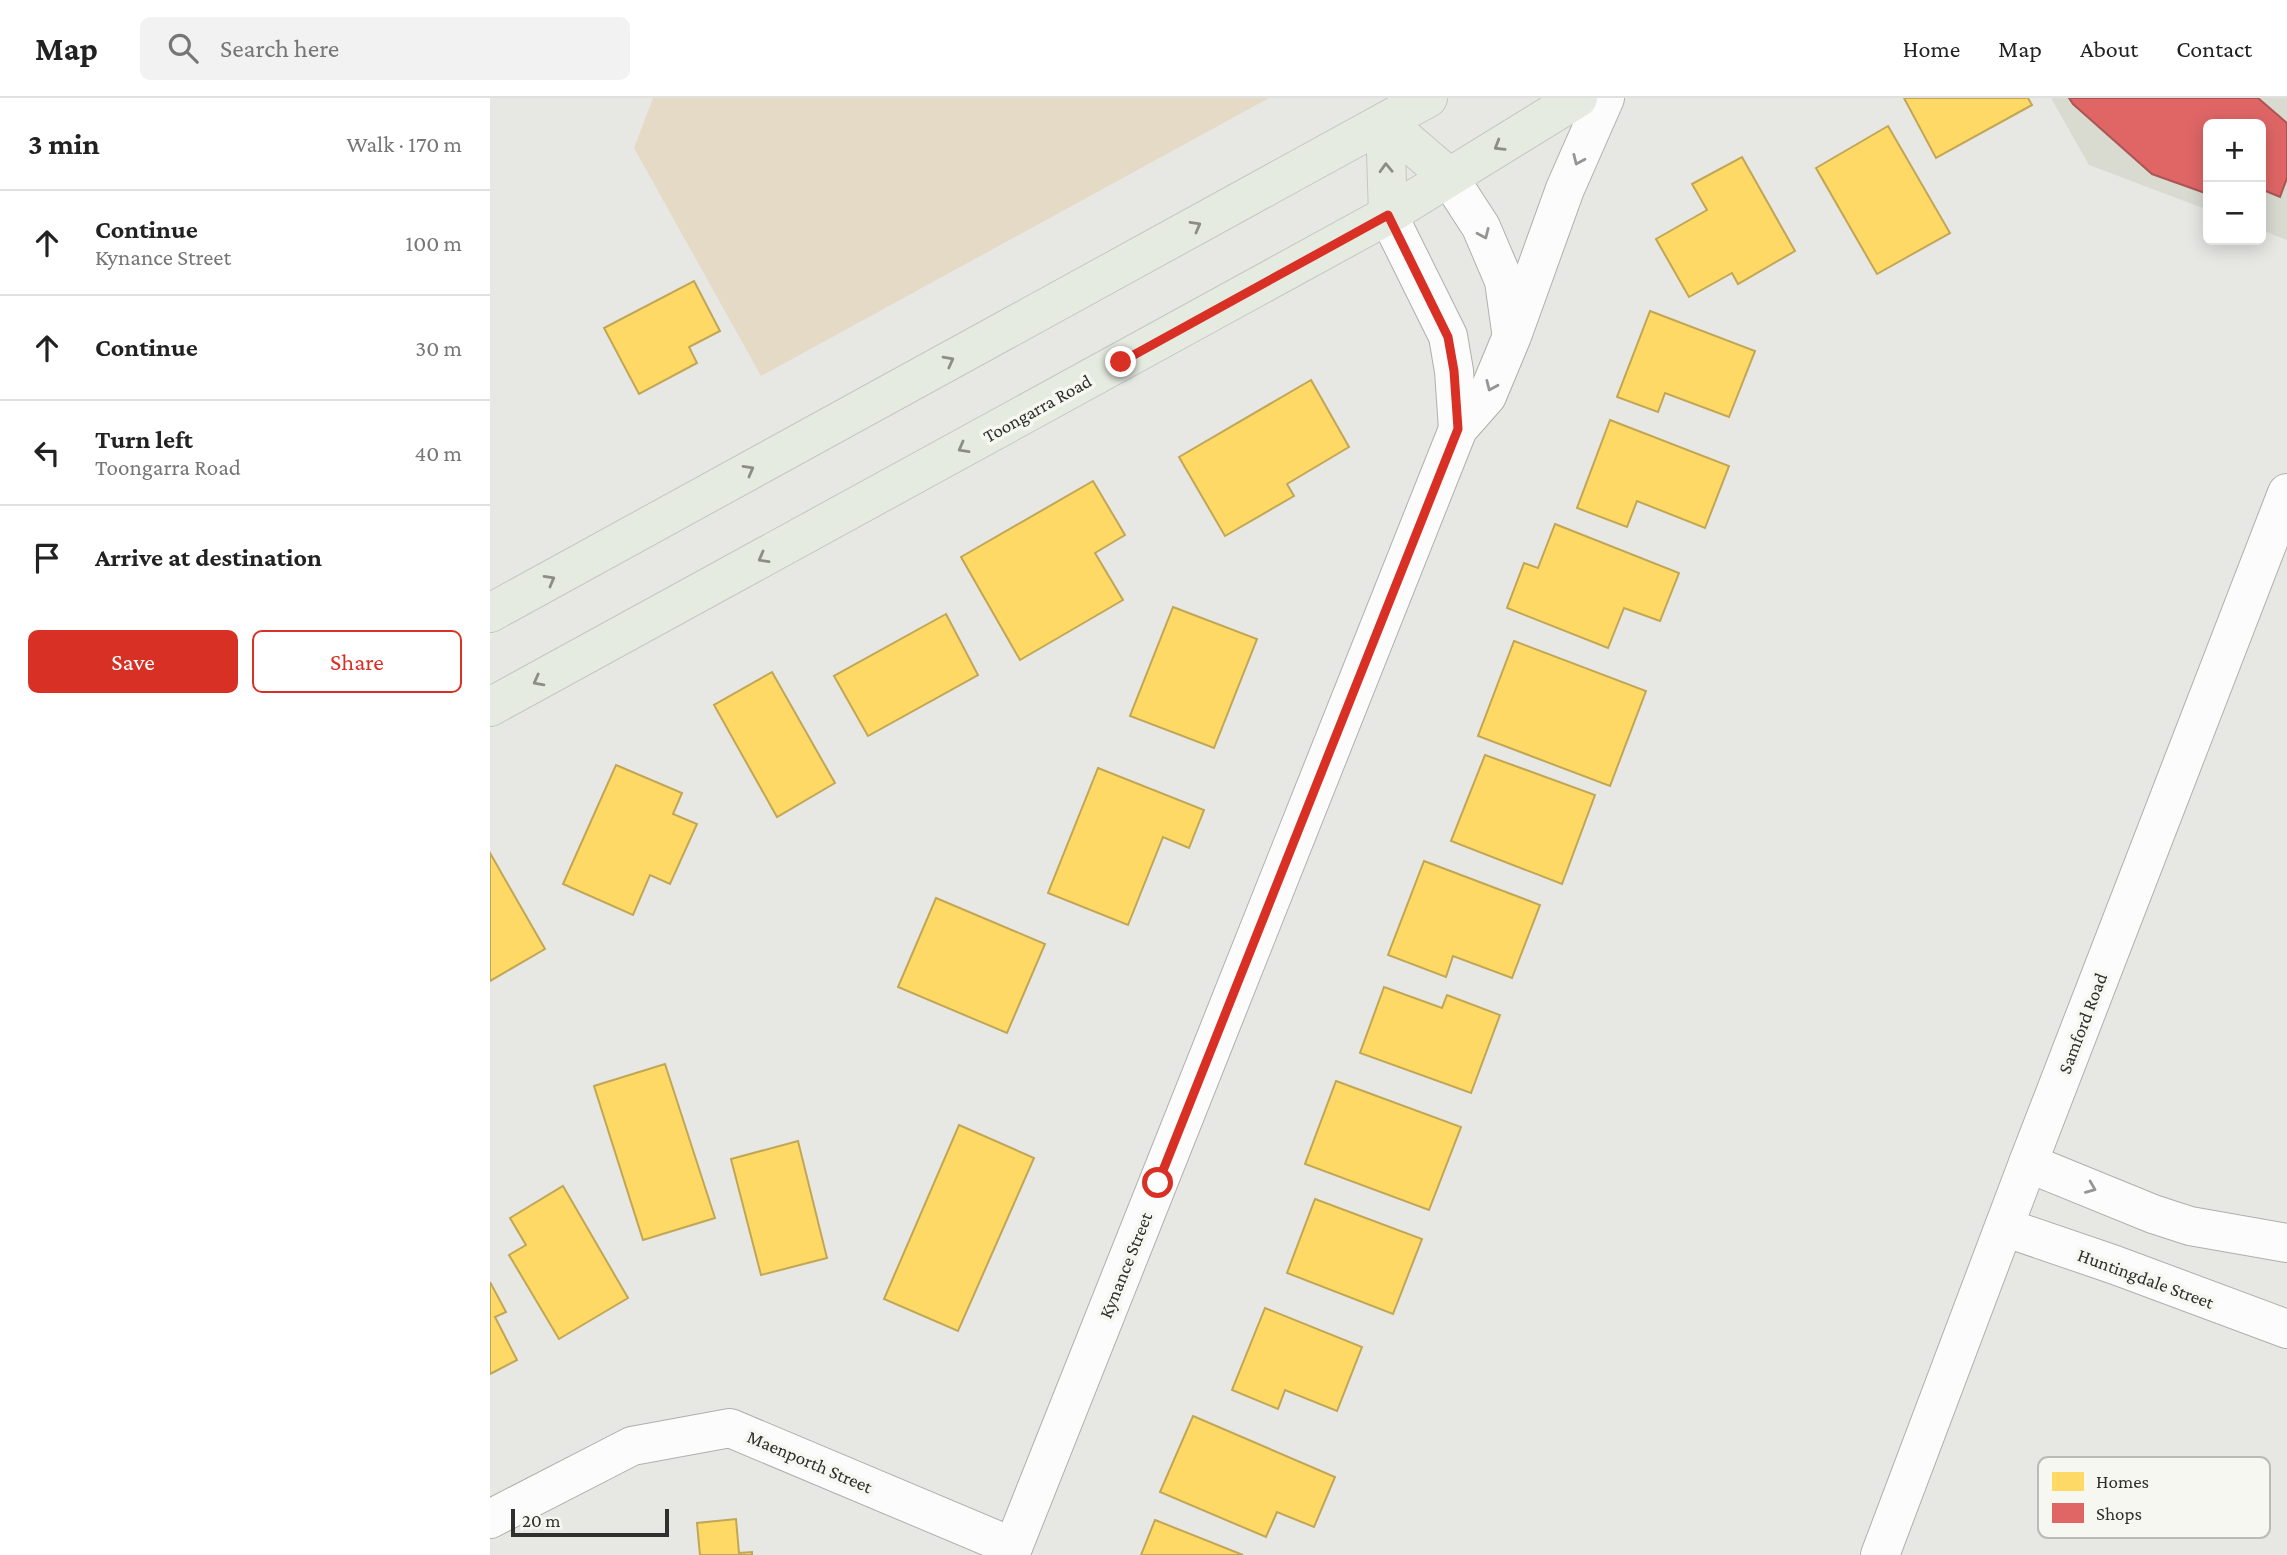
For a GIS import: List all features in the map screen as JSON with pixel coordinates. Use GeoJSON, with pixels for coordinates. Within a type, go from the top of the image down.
{"type":"FeatureCollection","features":[{"type":"Feature","properties":{"kind":"main road"},"geometry":{"type":"LineString","coordinates":[[490,613],[1427,98]]}},
{"type":"Feature","properties":{"kind":"main road","name":"Toongarra Road"},"geometry":{"type":"LineString","coordinates":[[490,707],[1388,215],[1578,98]]}},
{"type":"Feature","properties":{"kind":"main road"},"geometry":{"type":"LineString","coordinates":[[1385,122],[1448,176]]}},
{"type":"Feature","properties":{"kind":"main road"},"geometry":{"type":"LineString","coordinates":[[1385,122],[1388,215]]}},
{"type":"Feature","properties":{"kind":"street"},"geometry":{"type":"LineString","coordinates":[[1458,429],[1486,396],[1512,336],[1565,189],[1605,98]]}},
{"type":"Feature","properties":{"kind":"street"},"geometry":{"type":"LineString","coordinates":[[1448,176],[1481,227],[1504,281],[1512,336]]}},
{"type":"Feature","properties":{"kind":"street"},"geometry":{"type":"LineString","coordinates":[[1388,215],[1448,337],[1454,371],[1458,429]]}},
{"type":"Feature","properties":{"kind":"street","name":"Kynance Street"},"geometry":{"type":"LineString","coordinates":[[1012,1551],[1458,429]]}},
{"type":"Feature","properties":{"kind":"street","name":"Samford Road"},"geometry":{"type":"LineString","coordinates":[[1880,1555],[2287,493]]}},
{"type":"Feature","properties":{"kind":"street"},"geometry":{"type":"LineString","coordinates":[[2028,1163],[2153,1214],[2190,1226],[2287,1243]]}},
{"type":"Feature","properties":{"kind":"street","name":"Huntingdale Street"},"geometry":{"type":"LineString","coordinates":[[2004,1227],[2287,1329]]}},
{"type":"Feature","properties":{"kind":"street","name":"Maenporth Street"},"geometry":{"type":"LineString","coordinates":[[490,1519],[632,1446],[730,1428],[1012,1551]]}},
{"type":"Feature","properties":{"kind":"shaded area"},"geometry":{"type":"Polygon","coordinates":[[[653,98],[1269,98],[761,376],[634,148],[653,98]]]}},
{"type":"Feature","properties":{"kind":"shaded area"},"geometry":{"type":"Polygon","coordinates":[[[2051,98],[2287,98],[2287,240],[2266,232],[2266,119],[2203,119],[2203,208],[2089,165],[2051,98]]]}},
{"type":"Feature","properties":{"kind":"building: Homes"},"geometry":{"type":"Polygon","coordinates":[[[1904,98],[2028,98],[2032,105],[1936,158],[1904,98]]]}},
{"type":"Feature","properties":{"kind":"building: Homes"},"geometry":{"type":"Polygon","coordinates":[[[1888,126],[1950,233],[1877,274],[1816,168],[1888,126]]]}},
{"type":"Feature","properties":{"kind":"building: Homes"},"geometry":{"type":"Polygon","coordinates":[[[1742,157],[1795,251],[1738,284],[1732,273],[1689,297],[1656,239],[1707,210],[1692,184],[1742,157]]]}},
{"type":"Feature","properties":{"kind":"building: Homes"},"geometry":{"type":"Polygon","coordinates":[[[694,281],[720,331],[689,347],[697,363],[639,394],[604,328],[694,281]]]}},
{"type":"Feature","properties":{"kind":"building: Homes"},"geometry":{"type":"Polygon","coordinates":[[[1650,311],[1755,351],[1729,417],[1665,393],[1658,412],[1617,397],[1650,311]]]}},
{"type":"Feature","properties":{"kind":"building: Homes"},"geometry":{"type":"Polygon","coordinates":[[[1311,380],[1349,447],[1287,484],[1294,496],[1225,536],[1179,457],[1311,380]]]}},
{"type":"Feature","properties":{"kind":"building: Homes"},"geometry":{"type":"Polygon","coordinates":[[[1610,420],[1729,466],[1705,528],[1637,501],[1627,527],[1577,508],[1610,420]]]}},
{"type":"Feature","properties":{"kind":"building: Homes"},"geometry":{"type":"Polygon","coordinates":[[[1093,481],[1125,535],[1095,553],[1123,600],[1020,660],[961,557],[1093,481]]]}},
{"type":"Feature","properties":{"kind":"building: Homes"},"geometry":{"type":"Polygon","coordinates":[[[1555,524],[1679,573],[1660,621],[1624,608],[1608,648],[1507,608],[1524,563],[1538,568],[1555,524]]]}},
{"type":"Feature","properties":{"kind":"building: Homes"},"geometry":{"type":"Polygon","coordinates":[[[1173,607],[1257,639],[1214,748],[1130,716],[1173,607]]]}},
{"type":"Feature","properties":{"kind":"building: Homes"},"geometry":{"type":"Polygon","coordinates":[[[946,614],[978,675],[868,736],[834,676],[946,614]]]}},
{"type":"Feature","properties":{"kind":"building: Homes"},"geometry":{"type":"Polygon","coordinates":[[[1514,641],[1646,691],[1610,786],[1478,736],[1514,641]]]}},
{"type":"Feature","properties":{"kind":"building: Homes"},"geometry":{"type":"Polygon","coordinates":[[[772,672],[835,783],[777,817],[714,705],[772,672]]]}},
{"type":"Feature","properties":{"kind":"building: Homes"},"geometry":{"type":"Polygon","coordinates":[[[1485,755],[1595,795],[1562,884],[1451,841],[1485,755]]]}},
{"type":"Feature","properties":{"kind":"building: Homes"},"geometry":{"type":"Polygon","coordinates":[[[616,765],[682,793],[673,814],[697,824],[670,884],[650,875],[633,915],[563,884],[616,765]]]}},
{"type":"Feature","properties":{"kind":"building: Homes"},"geometry":{"type":"Polygon","coordinates":[[[1098,768],[1204,810],[1189,848],[1163,837],[1128,925],[1048,893],[1098,768]]]}},
{"type":"Feature","properties":{"kind":"building: Homes"},"geometry":{"type":"Polygon","coordinates":[[[490,853],[545,949],[490,981],[490,853]]]}},
{"type":"Feature","properties":{"kind":"building: Homes"},"geometry":{"type":"Polygon","coordinates":[[[1424,861],[1540,905],[1512,978],[1453,956],[1446,977],[1388,955],[1424,861]]]}},
{"type":"Feature","properties":{"kind":"building: Homes"},"geometry":{"type":"Polygon","coordinates":[[[936,898],[1045,944],[1007,1033],[898,987],[936,898]]]}},
{"type":"Feature","properties":{"kind":"building: Homes"},"geometry":{"type":"Polygon","coordinates":[[[1384,987],[1442,1008],[1447,995],[1500,1015],[1471,1093],[1360,1053],[1384,987]]]}},
{"type":"Feature","properties":{"kind":"building: Homes"},"geometry":{"type":"Polygon","coordinates":[[[665,1064],[715,1218],[643,1240],[594,1086],[665,1064]]]}},
{"type":"Feature","properties":{"kind":"building: Homes"},"geometry":{"type":"Polygon","coordinates":[[[1336,1081],[1461,1127],[1429,1210],[1305,1164],[1336,1081]]]}},
{"type":"Feature","properties":{"kind":"building: Homes"},"geometry":{"type":"Polygon","coordinates":[[[959,1125],[1034,1158],[958,1331],[884,1299],[959,1125]]]}},
{"type":"Feature","properties":{"kind":"building: Homes"},"geometry":{"type":"Polygon","coordinates":[[[798,1141],[827,1258],[761,1275],[731,1159],[798,1141]]]}},
{"type":"Feature","properties":{"kind":"building: Homes"},"geometry":{"type":"Polygon","coordinates":[[[563,1186],[628,1298],[559,1339],[509,1255],[526,1245],[510,1218],[563,1186]]]}},
{"type":"Feature","properties":{"kind":"building: Homes"},"geometry":{"type":"Polygon","coordinates":[[[1315,1199],[1422,1239],[1393,1314],[1287,1273],[1315,1199]]]}},
{"type":"Feature","properties":{"kind":"building: Homes"},"geometry":{"type":"Polygon","coordinates":[[[490,1282],[506,1312],[495,1317],[517,1360],[490,1374],[490,1282]]]}},
{"type":"Feature","properties":{"kind":"building: Homes"},"geometry":{"type":"Polygon","coordinates":[[[1265,1308],[1362,1347],[1337,1411],[1285,1390],[1278,1409],[1232,1390],[1265,1308]]]}},
{"type":"Feature","properties":{"kind":"building: Homes"},"geometry":{"type":"Polygon","coordinates":[[[1193,1416],[1335,1477],[1314,1527],[1277,1512],[1266,1537],[1160,1492],[1193,1416]]]}},
{"type":"Feature","properties":{"kind":"building: Homes"},"geometry":{"type":"Polygon","coordinates":[[[736,1519],[739,1553],[752,1552],[752,1555],[700,1555],[697,1523],[736,1519]]]}},
{"type":"Feature","properties":{"kind":"building: Homes"},"geometry":{"type":"Polygon","coordinates":[[[1155,1520],[1243,1555],[1141,1555],[1155,1520]]]}},
{"type":"Feature","properties":{"kind":"building: Shops"},"geometry":{"type":"Polygon","coordinates":[[[2069,98],[2258,98],[2287,123],[2287,178],[2280,197],[2266,191],[2266,119],[2203,119],[2203,192],[2152,174],[2069,98]]]}},
{"type":"Feature","properties":{"kind":"route"},"geometry":{"type":"LineString","coordinates":[[1121,362],[1388,215],[1448,337],[1454,371],[1458,429],[1158,1183]]}}]}
